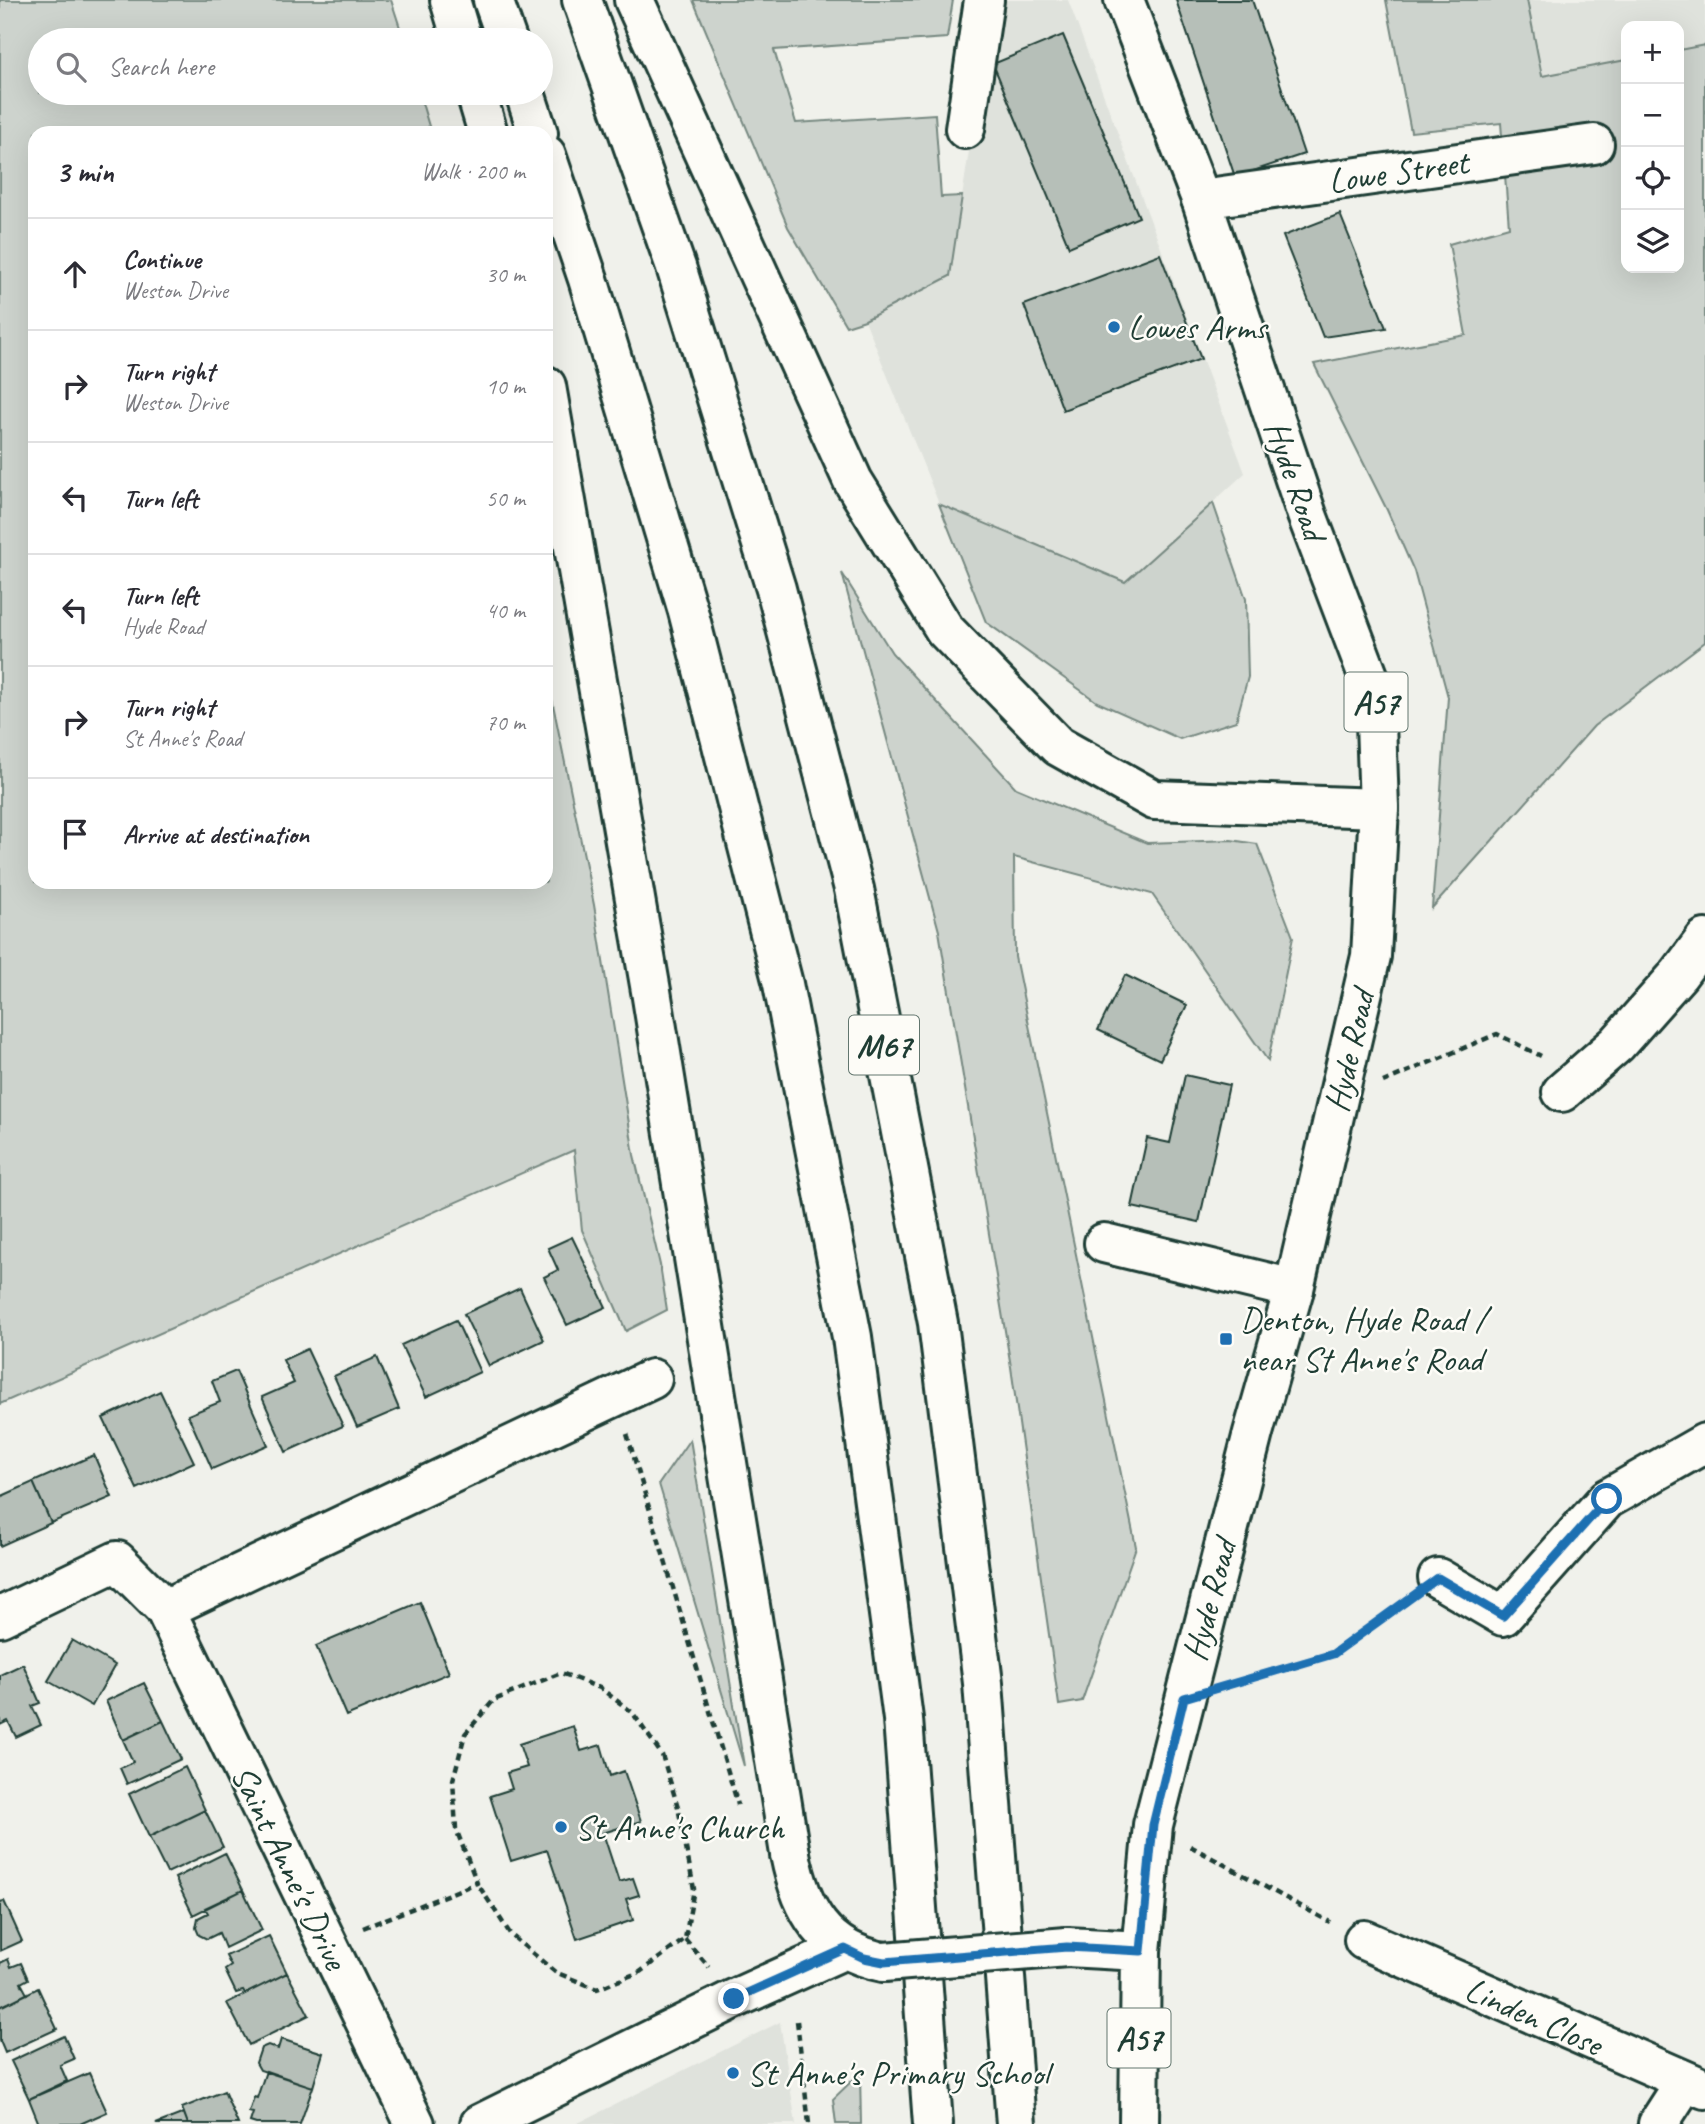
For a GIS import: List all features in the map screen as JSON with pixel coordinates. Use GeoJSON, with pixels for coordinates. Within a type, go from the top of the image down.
{"type":"FeatureCollection","features":[{"type":"Feature","properties":{"kind":"main road"},"geometry":{"type":"LineString","coordinates":[[450,0],[458,28]]}},
{"type":"Feature","properties":{"kind":"main road"},"geometry":{"type":"LineString","coordinates":[[493,0],[503,28]]}},
{"type":"Feature","properties":{"kind":"main road","name":"M67"},"geometry":{"type":"LineString","coordinates":[[582,0],[676,267],[772,576],[854,889],[937,1323],[983,1683],[1016,2124]]}},
{"type":"Feature","properties":{"kind":"main road"},"geometry":{"type":"LineString","coordinates":[[634,0],[853,481],[945,630],[1058,746],[1154,800],[1379,808]]}},
{"type":"Feature","properties":{"kind":"main road"},"geometry":{"type":"LineString","coordinates":[[965,129],[984,0]]}},
{"type":"Feature","properties":{"kind":"main road","name":"Hyde Road"},"geometry":{"type":"LineString","coordinates":[[1124,0],[1201,199],[1307,515],[1376,694],[1379,808],[1371,956],[1294,1289],[1253,1433],[1153,1825],[1141,1951],[1139,2124]]}},
{"type":"Feature","properties":{"kind":"main road"},"geometry":{"type":"LineString","coordinates":[[480,105],[486,126]]}},
{"type":"Feature","properties":{"kind":"main road"},"geometry":{"type":"LineString","coordinates":[[529,105],[536,126]]}},
{"type":"Feature","properties":{"kind":"main road","name":"Lowe Street"},"geometry":{"type":"LineString","coordinates":[[1201,199],[1594,144]]}},
{"type":"Feature","properties":{"kind":"main road","name":"M67"},"geometry":{"type":"LineString","coordinates":[[553,176],[588,279],[688,611],[783,984],[852,1337],[900,1692],[933,2124]]}},
{"type":"Feature","properties":{"kind":"main road"},"geometry":{"type":"LineString","coordinates":[[553,426],[651,991],[796,1883],[808,1911],[824,1933],[845,1949],[864,1958],[884,1962],[1067,1947],[1141,1951]]}},
{"type":"Feature","properties":{"kind":"main road"},"geometry":{"type":"LineString","coordinates":[[1562,1091],[1617,1044],[1679,974],[1705,939]]}},
{"type":"Feature","properties":{"kind":"main road"},"geometry":{"type":"LineString","coordinates":[[1104,1243],[1294,1289]]}},
{"type":"Feature","properties":{"kind":"main road"},"geometry":{"type":"LineString","coordinates":[[165,1609],[652,1379]]}},
{"type":"Feature","properties":{"kind":"main road"},"geometry":{"type":"LineString","coordinates":[[1438,1578],[1503,1616],[1607,1499],[1705,1443]]}},
{"type":"Feature","properties":{"kind":"main road","name":"Saint Anne's Drive"},"geometry":{"type":"LineString","coordinates":[[0,1617],[117,1560],[165,1609],[415,2124]]}},
{"type":"Feature","properties":{"kind":"main road","name":"Linden Close"},"geometry":{"type":"LineString","coordinates":[[1364,1940],[1695,2086]]}},
{"type":"Feature","properties":{"kind":"main road"},"geometry":{"type":"LineString","coordinates":[[480,2124],[734,1999],[845,1949]]}},
{"type":"Feature","properties":{"kind":"main road"},"geometry":{"type":"LineString","coordinates":[[1658,2124],[1695,2086]]}},
{"type":"Feature","properties":{"kind":"path"},"geometry":{"type":"LineString","coordinates":[[1338,1101],[1497,1034]]}},
{"type":"Feature","properties":{"kind":"path"},"geometry":{"type":"LineString","coordinates":[[616,1396],[741,1815]]}},
{"type":"Feature","properties":{"kind":"path"},"geometry":{"type":"LineString","coordinates":[[1184,1698],[1333,1654],[1438,1578]]}},
{"type":"Feature","properties":{"kind":"path"},"geometry":{"type":"LineString","coordinates":[[561,1673],[600,1689],[632,1712],[662,1755],[678,1807],[694,1889],[685,1939],[640,1972],[597,1989],[555,1972],[511,1935],[477,1883],[456,1829],[453,1780],[465,1734],[495,1700],[561,1673]]}},
{"type":"Feature","properties":{"kind":"path"},"geometry":{"type":"LineString","coordinates":[[1153,1825],[1364,1940]]}},
{"type":"Feature","properties":{"kind":"path"},"geometry":{"type":"LineString","coordinates":[[326,1942],[477,1883]]}},
{"type":"Feature","properties":{"kind":"path"},"geometry":{"type":"LineString","coordinates":[[797,2021],[809,2124]]}},
{"type":"Feature","properties":{"kind":"shaded area"},"geometry":{"type":"Polygon","coordinates":[[[0,0],[391,0],[400,28],[28,28],[28,105],[423,105],[429,126],[28,126],[28,889],[553,889],[553,704],[594,905],[634,1155],[660,1265],[667,1310],[626,1331],[582,1230],[574,1150],[0,1404],[0,0]]]}},
{"type":"Feature","properties":{"kind":"shaded area"},"geometry":{"type":"Polygon","coordinates":[[[693,0],[953,0],[947,38],[774,50],[796,123],[935,114],[941,197],[962,196],[950,276],[865,320],[846,326],[788,227],[693,0]]]}},
{"type":"Feature","properties":{"kind":"shaded area"},"geometry":{"type":"Polygon","coordinates":[[[992,0],[1068,0],[1245,473],[1125,583],[939,504],[865,320],[950,276],[992,0]]]}},
{"type":"Feature","properties":{"kind":"shaded area"},"geometry":{"type":"Polygon","coordinates":[[[1386,0],[1527,0],[1542,76],[1621,61],[1621,273],[1684,273],[1684,49],[1705,45],[1705,642],[1594,726],[1432,908],[1448,697],[1414,571],[1387,510],[1314,364],[1466,335],[1449,244],[1509,227],[1501,123],[1411,132],[1386,0]]]}},
{"type":"Feature","properties":{"kind":"shaded area"},"geometry":{"type":"Polygon","coordinates":[[[1527,0],[1705,0],[1705,45],[1684,49],[1684,21],[1621,21],[1621,61],[1542,76],[1527,0]]]}},
{"type":"Feature","properties":{"kind":"shaded area"},"geometry":{"type":"Polygon","coordinates":[[[1213,503],[1246,599],[1248,677],[1236,721],[1180,739],[1097,702],[986,622],[939,504],[1125,582],[1213,503]]]}},
{"type":"Feature","properties":{"kind":"shaded area"},"geometry":{"type":"Polygon","coordinates":[[[842,573],[892,653],[1016,788],[1147,843],[1231,840],[1257,844],[1293,937],[1268,1061],[1152,894],[1014,857],[1015,957],[1136,1547],[1082,1701],[1059,1705],[1011,1367],[939,931],[842,573]]]}},
{"type":"Feature","properties":{"kind":"shaded area"},"geometry":{"type":"Polygon","coordinates":[[[690,1439],[744,1766],[659,1484],[690,1439]]]}},
{"type":"Feature","properties":{"kind":"shaded area","name":"St Anne's Primary School"},"geometry":{"type":"Polygon","coordinates":[[[780,2022],[796,2124],[576,2124],[780,2022]]]}},
{"type":"Feature","properties":{"kind":"shaded area"},"geometry":{"type":"Polygon","coordinates":[[[860,2073],[861,2124],[836,2124],[833,2099],[860,2073]]]}},
{"type":"Feature","properties":{"kind":"building"},"geometry":{"type":"Polygon","coordinates":[[[1176,0],[1252,0],[1304,154],[1235,177],[1176,0]]]}},
{"type":"Feature","properties":{"kind":"building"},"geometry":{"type":"Polygon","coordinates":[[[1063,35],[1139,217],[1069,247],[993,64],[1063,35]]]}},
{"type":"Feature","properties":{"kind":"building"},"geometry":{"type":"Polygon","coordinates":[[[1340,214],[1386,328],[1323,337],[1283,236],[1340,214]]]}},
{"type":"Feature","properties":{"kind":"building"},"geometry":{"type":"Polygon","coordinates":[[[1160,254],[1201,359],[1063,410],[1024,305],[1160,254]]]}},
{"type":"Feature","properties":{"kind":"building"},"geometry":{"type":"Polygon","coordinates":[[[1125,975],[1187,1005],[1160,1060],[1098,1030],[1125,975]]]}},
{"type":"Feature","properties":{"kind":"building"},"geometry":{"type":"Polygon","coordinates":[[[1185,1075],[1229,1085],[1199,1222],[1132,1207],[1147,1138],[1170,1143],[1185,1075]]]}},
{"type":"Feature","properties":{"kind":"building"},"geometry":{"type":"Polygon","coordinates":[[[572,1237],[606,1307],[567,1325],[544,1277],[558,1270],[548,1248],[572,1237]]]}},
{"type":"Feature","properties":{"kind":"building"},"geometry":{"type":"Polygon","coordinates":[[[520,1288],[544,1340],[489,1366],[464,1314],[520,1288]]]}},
{"type":"Feature","properties":{"kind":"building"},"geometry":{"type":"Polygon","coordinates":[[[456,1320],[480,1372],[426,1397],[401,1345],[456,1320]]]}},
{"type":"Feature","properties":{"kind":"building"},"geometry":{"type":"Polygon","coordinates":[[[307,1349],[343,1426],[286,1452],[262,1397],[294,1383],[283,1360],[307,1349]]]}},
{"type":"Feature","properties":{"kind":"building"},"geometry":{"type":"Polygon","coordinates":[[[377,1357],[399,1409],[357,1427],[334,1376],[377,1357]]]}},
{"type":"Feature","properties":{"kind":"building"},"geometry":{"type":"Polygon","coordinates":[[[236,1371],[268,1445],[212,1469],[188,1415],[220,1402],[212,1381],[236,1371]]]}},
{"type":"Feature","properties":{"kind":"building"},"geometry":{"type":"Polygon","coordinates":[[[160,1391],[194,1462],[137,1489],[103,1418],[160,1391]]]}},
{"type":"Feature","properties":{"kind":"building"},"geometry":{"type":"Polygon","coordinates":[[[94,1455],[112,1497],[51,1523],[33,1482],[94,1455]]]}},
{"type":"Feature","properties":{"kind":"building"},"geometry":{"type":"Polygon","coordinates":[[[33,1482],[51,1523],[0,1546],[0,1497],[33,1482]]]}},
{"type":"Feature","properties":{"kind":"building"},"geometry":{"type":"Polygon","coordinates":[[[420,1602],[449,1673],[346,1716],[316,1646],[420,1602]]]}},
{"type":"Feature","properties":{"kind":"building"},"geometry":{"type":"Polygon","coordinates":[[[72,1640],[115,1665],[92,1706],[48,1681],[72,1640]]]}},
{"type":"Feature","properties":{"kind":"building"},"geometry":{"type":"Polygon","coordinates":[[[23,1664],[40,1703],[32,1706],[41,1725],[16,1737],[8,1721],[0,1725],[0,1675],[23,1664]]]}},
{"type":"Feature","properties":{"kind":"building"},"geometry":{"type":"Polygon","coordinates":[[[144,1683],[163,1721],[123,1740],[106,1701],[144,1683]]]}},
{"type":"Feature","properties":{"kind":"building"},"geometry":{"type":"Polygon","coordinates":[[[163,1721],[181,1759],[127,1784],[120,1768],[133,1762],[123,1740],[163,1721]]]}},
{"type":"Feature","properties":{"kind":"building","name":"St Anne's Church"},"geometry":{"type":"Polygon","coordinates":[[[573,1726],[581,1751],[601,1745],[610,1776],[624,1771],[641,1821],[603,1833],[619,1882],[633,1878],[639,1895],[626,1899],[633,1920],[577,1939],[547,1850],[511,1861],[490,1796],[512,1789],[507,1773],[527,1767],[519,1744],[573,1726]]]}},
{"type":"Feature","properties":{"kind":"building"},"geometry":{"type":"Polygon","coordinates":[[[185,1767],[205,1810],[149,1837],[129,1794],[185,1767]]]}},
{"type":"Feature","properties":{"kind":"building"},"geometry":{"type":"Polygon","coordinates":[[[205,1810],[223,1847],[167,1873],[149,1837],[205,1810]]]}},
{"type":"Feature","properties":{"kind":"building"},"geometry":{"type":"Polygon","coordinates":[[[225,1853],[243,1890],[193,1915],[175,1878],[225,1853]]]}},
{"type":"Feature","properties":{"kind":"building"},"geometry":{"type":"Polygon","coordinates":[[[243,1890],[262,1930],[225,1948],[219,1933],[207,1939],[199,1935],[196,1928],[198,1918],[208,1913],[205,1908],[243,1890]]]}},
{"type":"Feature","properties":{"kind":"building"},"geometry":{"type":"Polygon","coordinates":[[[4,1901],[22,1941],[0,1951],[0,1902],[4,1901]]]}},
{"type":"Feature","properties":{"kind":"building"},"geometry":{"type":"Polygon","coordinates":[[[269,1936],[287,1973],[245,1994],[243,1991],[236,1993],[225,1970],[231,1966],[226,1956],[269,1936]]]}},
{"type":"Feature","properties":{"kind":"building"},"geometry":{"type":"Polygon","coordinates":[[[8,1959],[11,1967],[21,1963],[28,1979],[21,1983],[27,1994],[0,2007],[0,1963],[8,1959]]]}},
{"type":"Feature","properties":{"kind":"building"},"geometry":{"type":"Polygon","coordinates":[[[287,1973],[309,2015],[249,2045],[227,2003],[287,1973]]]}},
{"type":"Feature","properties":{"kind":"building"},"geometry":{"type":"Polygon","coordinates":[[[38,1988],[57,2029],[5,2053],[0,2041],[0,2007],[38,1988]]]}},
{"type":"Feature","properties":{"kind":"building"},"geometry":{"type":"Polygon","coordinates":[[[64,2036],[74,2059],[60,2065],[67,2081],[29,2099],[11,2061],[64,2036]]]}},
{"type":"Feature","properties":{"kind":"building"},"geometry":{"type":"Polygon","coordinates":[[[281,2039],[323,2053],[313,2087],[260,2070],[256,2063],[261,2048],[268,2045],[278,2049],[281,2039]]]}},
{"type":"Feature","properties":{"kind":"building"},"geometry":{"type":"Polygon","coordinates":[[[266,2071],[313,2087],[300,2124],[250,2122],[253,2113],[249,2112],[266,2071]]]}},
{"type":"Feature","properties":{"kind":"building"},"geometry":{"type":"Polygon","coordinates":[[[89,2073],[107,2112],[80,2124],[39,2124],[29,2099],[89,2073]]]}},
{"type":"Feature","properties":{"kind":"building"},"geometry":{"type":"Polygon","coordinates":[[[224,2091],[238,2124],[188,2124],[182,2108],[224,2091]]]}},
{"type":"Feature","properties":{"kind":"building"},"geometry":{"type":"Polygon","coordinates":[[[184,2113],[188,2124],[156,2124],[184,2113]]]}},
{"type":"Feature","properties":{"kind":"place","name":"Lowes Arms"},"geometry":{"type":"Point","coordinates":[1114,327]}},
{"type":"Feature","properties":{"kind":"place","name":"Denton, Hyde Road / near St Anne's Road"},"geometry":{"type":"Point","coordinates":[1226,1339]}},
{"type":"Feature","properties":{"kind":"place","name":"St Anne's Church"},"geometry":{"type":"Point","coordinates":[561,1827]}},
{"type":"Feature","properties":{"kind":"place","name":"St Anne's Primary School"},"geometry":{"type":"Point","coordinates":[733,2073]}},
{"type":"Feature","properties":{"kind":"route"},"geometry":{"type":"LineString","coordinates":[[734,1999],[845,1949],[864,1958],[884,1962],[1067,1947],[1141,1951],[1153,1825],[1184,1698],[1333,1654],[1438,1578],[1503,1616],[1607,1499]]}}]}
